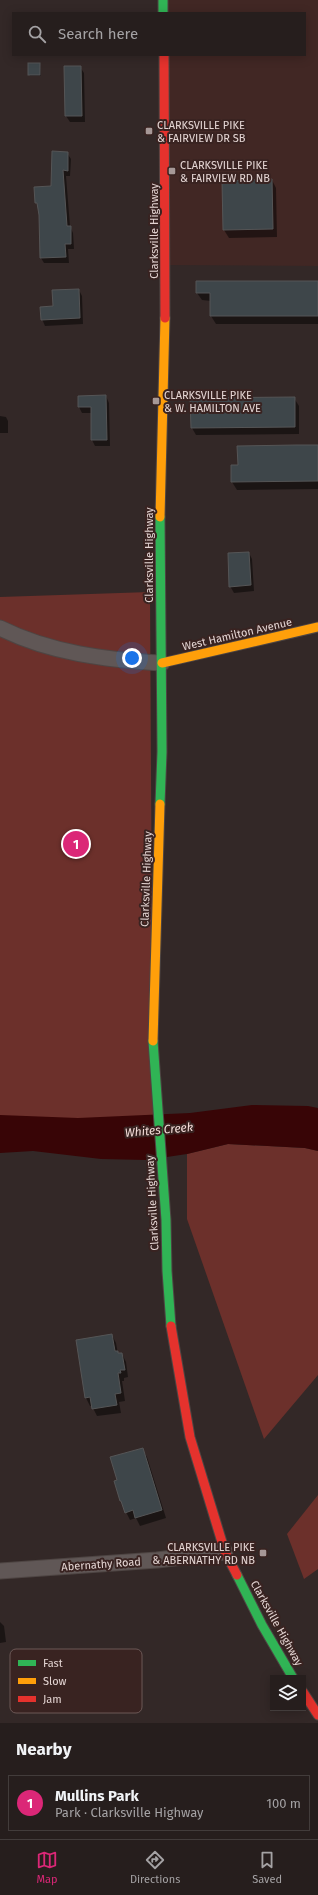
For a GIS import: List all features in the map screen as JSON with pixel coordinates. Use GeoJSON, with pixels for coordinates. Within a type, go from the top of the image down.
{"type":"FeatureCollection","features":[{"type":"Feature","properties":{"kind":"main road"},"geometry":{"type":"LineString","coordinates":[[163,0],[163,12]]}},
{"type":"Feature","properties":{"kind":"main road","name":"Clarksville Highway"},"geometry":{"type":"LineString","coordinates":[[164,56],[166,279],[161,486],[162,752],[153,1049],[166,1220],[167,1271],[171,1327],[184,1408],[198,1468],[225,1552],[262,1626],[291,1675]]}},
{"type":"Feature","properties":{"kind":"main road","name":"West Hamilton Avenue"},"geometry":{"type":"LineString","coordinates":[[162,663],[318,627]]}},
{"type":"Feature","properties":{"kind":"main road"},"geometry":{"type":"LineString","coordinates":[[306,1697],[318,1715]]}},
{"type":"Feature","properties":{"kind":"street"},"geometry":{"type":"LineString","coordinates":[[0,628],[44,647],[101,657],[162,663]]}},
{"type":"Feature","properties":{"kind":"street","name":"Abernathy Road"},"geometry":{"type":"LineString","coordinates":[[0,1571],[157,1560],[225,1552]]}},
{"type":"Feature","properties":{"kind":"shaded area"},"geometry":{"type":"Polygon","coordinates":[[[163,0],[318,0],[318,266],[166,265],[164,56],[306,56],[306,12],[163,12],[163,0]]]}},
{"type":"Feature","properties":{"kind":"shaded area"},"geometry":{"type":"Polygon","coordinates":[[[150,592],[153,1123],[0,1129],[0,597],[150,592]]]}},
{"type":"Feature","properties":{"kind":"shaded area"},"geometry":{"type":"Polygon","coordinates":[[[228,1144],[305,1148],[318,1151],[318,1375],[264,1439],[187,1219],[187,1154],[228,1144]]]}},
{"type":"Feature","properties":{"kind":"shaded area"},"geometry":{"type":"Polygon","coordinates":[[[318,1495],[318,1569],[304,1579],[287,1534],[318,1495]]]}},
{"type":"Feature","properties":{"kind":"water","name":"Whites Creek"},"geometry":{"type":"Polygon","coordinates":[[[252,1105],[308,1106],[318,1108],[318,1151],[305,1148],[228,1144],[187,1154],[147,1160],[101,1159],[33,1151],[0,1153],[0,1115],[78,1118],[190,1113],[252,1105]]]}},
{"type":"Feature","properties":{"kind":"building"},"geometry":{"type":"Polygon","coordinates":[[[28,63],[40,63],[40,75],[28,75],[28,63]]]}},
{"type":"Feature","properties":{"kind":"building"},"geometry":{"type":"Polygon","coordinates":[[[64,66],[81,66],[82,116],[65,116],[64,66]]]}},
{"type":"Feature","properties":{"kind":"building"},"geometry":{"type":"Polygon","coordinates":[[[52,151],[68,152],[68,171],[63,170],[67,226],[71,226],[71,244],[65,244],[66,257],[40,258],[39,215],[37,203],[35,203],[34,187],[51,186],[52,151]]]}},
{"type":"Feature","properties":{"kind":"building"},"geometry":{"type":"Polygon","coordinates":[[[272,179],[273,229],[223,230],[222,181],[272,179]]]}},
{"type":"Feature","properties":{"kind":"building"},"geometry":{"type":"Polygon","coordinates":[[[196,281],[318,281],[318,316],[210,316],[210,293],[196,293],[196,281]]]}},
{"type":"Feature","properties":{"kind":"building"},"geometry":{"type":"Polygon","coordinates":[[[79,289],[80,318],[41,320],[40,307],[53,306],[52,290],[79,289]]]}},
{"type":"Feature","properties":{"kind":"building"},"geometry":{"type":"Polygon","coordinates":[[[106,395],[107,440],[91,440],[91,407],[78,407],[78,396],[106,395]]]}},
{"type":"Feature","properties":{"kind":"building"},"geometry":{"type":"Polygon","coordinates":[[[295,397],[295,427],[191,428],[190,398],[295,397]]]}},
{"type":"Feature","properties":{"kind":"building"},"geometry":{"type":"Polygon","coordinates":[[[318,445],[318,481],[231,482],[231,465],[238,465],[237,446],[318,445]]]}},
{"type":"Feature","properties":{"kind":"building"},"geometry":{"type":"Polygon","coordinates":[[[249,552],[251,585],[229,587],[228,553],[249,552]]]}},
{"type":"Feature","properties":{"kind":"building"},"geometry":{"type":"Polygon","coordinates":[[[112,1334],[115,1351],[122,1353],[125,1370],[120,1370],[121,1373],[118,1373],[121,1393],[115,1394],[117,1405],[92,1409],[90,1397],[85,1398],[76,1340],[112,1334]]]}},
{"type":"Feature","properties":{"kind":"building"},"geometry":{"type":"Polygon","coordinates":[[[143,1448],[162,1510],[135,1518],[133,1510],[125,1513],[120,1501],[114,1481],[117,1480],[110,1457],[143,1448]]]}},
{"type":"Feature","properties":{"kind":"traffic: fast"},"geometry":{"type":"LineString","coordinates":[[163,0],[163,12]]}},
{"type":"Feature","properties":{"kind":"traffic: fast"},"geometry":{"type":"LineString","coordinates":[[160,517],[162,752],[160,804]]}},
{"type":"Feature","properties":{"kind":"traffic: fast"},"geometry":{"type":"LineString","coordinates":[[153,1041],[166,1220],[167,1271],[171,1326]]}},
{"type":"Feature","properties":{"kind":"traffic: fast"},"geometry":{"type":"LineString","coordinates":[[237,1575],[262,1625],[291,1675]]}},
{"type":"Feature","properties":{"kind":"traffic: slow"},"geometry":{"type":"LineString","coordinates":[[160,517],[165,318]]}},
{"type":"Feature","properties":{"kind":"traffic: slow"},"geometry":{"type":"LineString","coordinates":[[162,663],[318,627]]}},
{"type":"Feature","properties":{"kind":"traffic: slow"},"geometry":{"type":"LineString","coordinates":[[153,1041],[160,804]]}},
{"type":"Feature","properties":{"kind":"traffic: jam"},"geometry":{"type":"LineString","coordinates":[[164,56],[165,318]]}},
{"type":"Feature","properties":{"kind":"traffic: jam"},"geometry":{"type":"LineString","coordinates":[[171,1326],[190,1437],[225,1552],[237,1575]]}},
{"type":"Feature","properties":{"kind":"traffic: jam"},"geometry":{"type":"LineString","coordinates":[[306,1697],[318,1715]]}},
{"type":"Feature","properties":{"kind":"place","name":"CLARKSVILLE PIKE & FAIRVIEW DR SB"},"geometry":{"type":"Point","coordinates":[149,131]}},
{"type":"Feature","properties":{"kind":"place","name":"CLARKSVILLE PIKE & FAIRVIEW RD NB"},"geometry":{"type":"Point","coordinates":[172,171]}},
{"type":"Feature","properties":{"kind":"place","name":"CLARKSVILLE PIKE & W. HAMILTON AVE"},"geometry":{"type":"Point","coordinates":[156,401]}},
{"type":"Feature","properties":{"kind":"place","name":"Mullins Park"},"geometry":{"type":"Point","coordinates":[76,844]}},
{"type":"Feature","properties":{"kind":"place","name":"CLARKSVILLE PIKE & ABERNATHY RD NB"},"geometry":{"type":"Point","coordinates":[263,1553]}}]}
